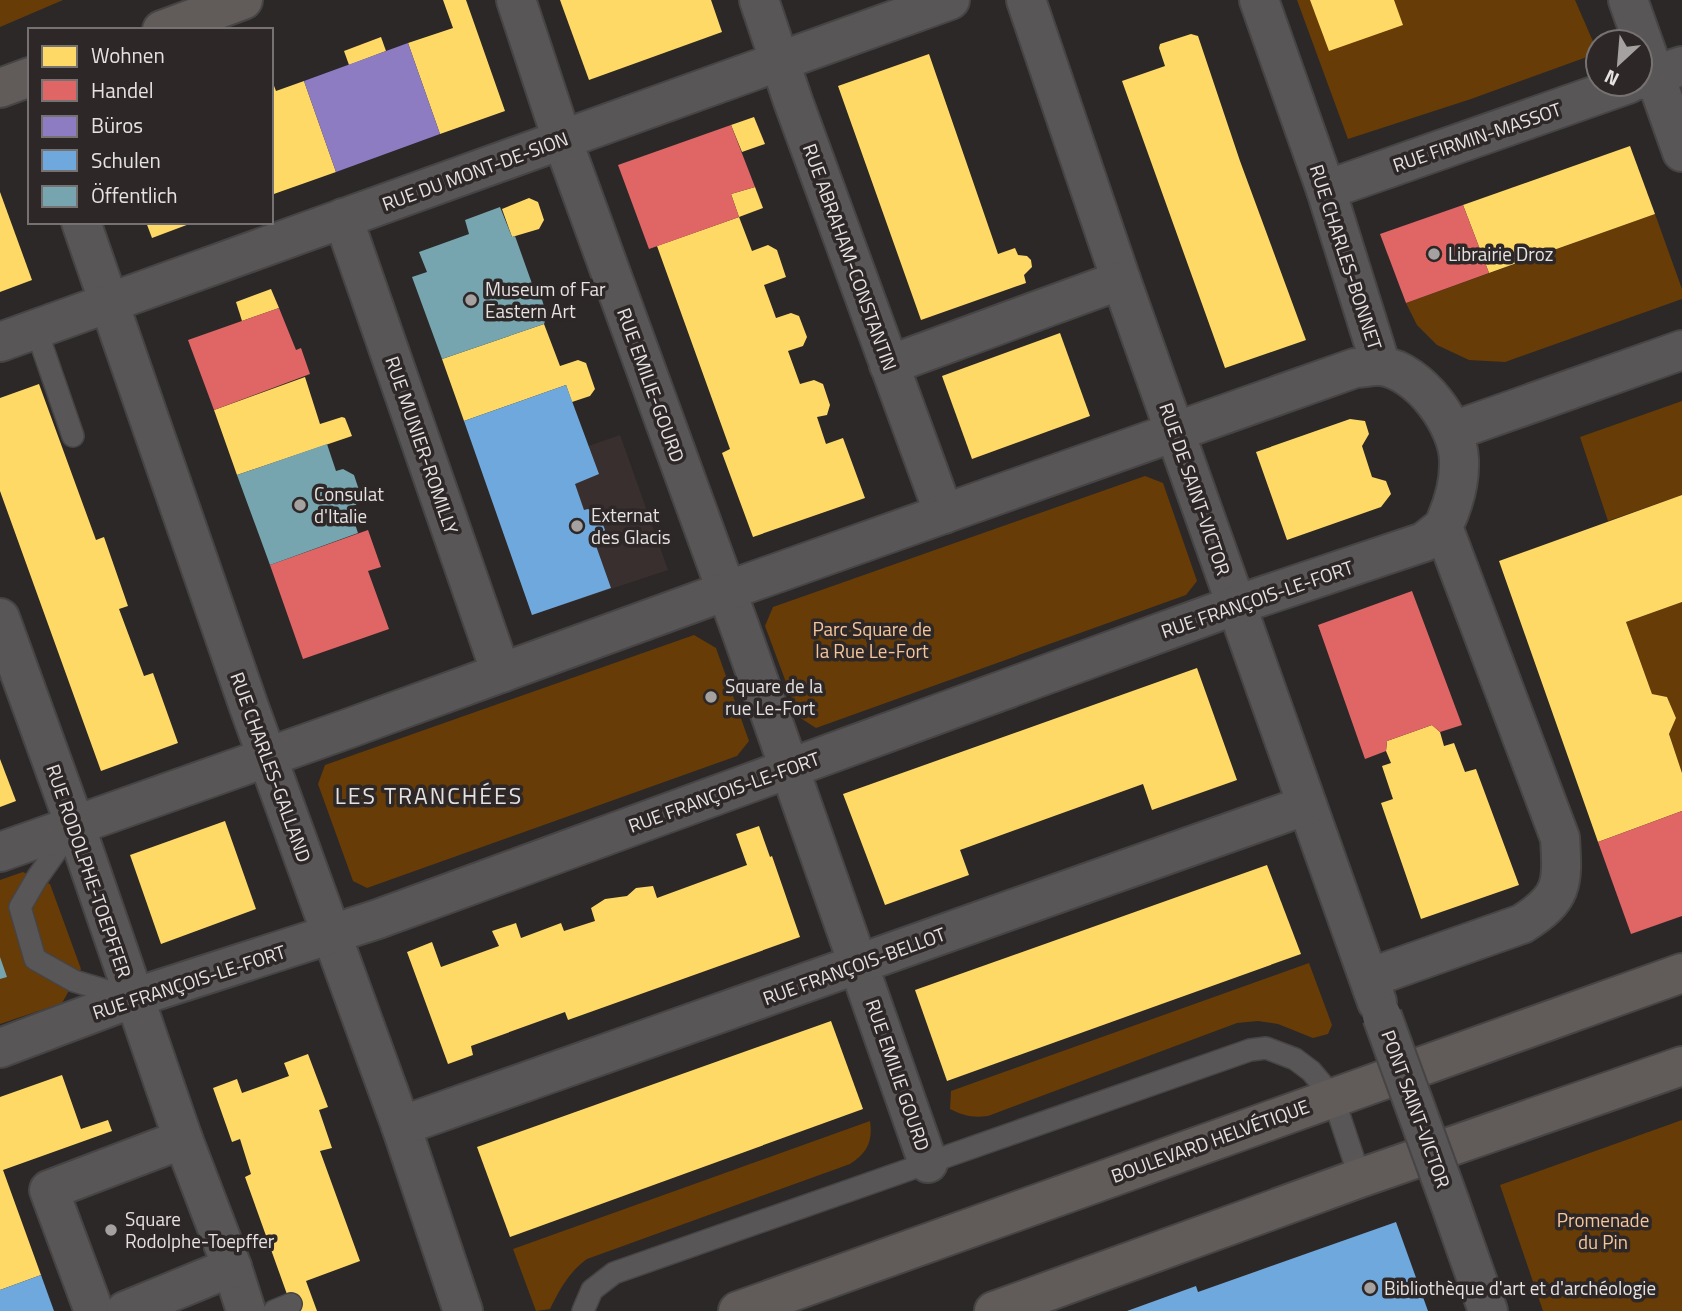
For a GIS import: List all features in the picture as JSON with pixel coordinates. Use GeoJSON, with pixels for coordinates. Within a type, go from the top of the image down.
{"type":"FeatureCollection","features":[{"type":"Feature","properties":{"kind":"main road"},"geometry":{"type":"LineString","coordinates":[[167,28],[243,0]]}},
{"type":"Feature","properties":{"kind":"main road"},"geometry":{"type":"LineString","coordinates":[[0,88],[28,78]]}},
{"type":"Feature","properties":{"kind":"main road","name":"BOULEVARD HELVÉTIQUE"},"geometry":{"type":"LineString","coordinates":[[738,1311],[1682,973]]}},
{"type":"Feature","properties":{"kind":"main road"},"geometry":{"type":"LineString","coordinates":[[994,1311],[1360,1178],[1682,1066]]}},
{"type":"Feature","properties":{"kind":"street"},"geometry":{"type":"LineString","coordinates":[[516,0],[562,139]]}},
{"type":"Feature","properties":{"kind":"street","name":"RUE ABRAHAM-CONSTANTIN"},"geometry":{"type":"LineString","coordinates":[[759,0],[944,513]]}},
{"type":"Feature","properties":{"kind":"street","name":"RUE DU MONT-DE-SION"},"geometry":{"type":"LineString","coordinates":[[0,342],[950,0]]}},
{"type":"Feature","properties":{"kind":"street","name":"RUE DE SAINT-VICTOR"},"geometry":{"type":"LineString","coordinates":[[1026,0],[1121,280],[1382,1016]]}},
{"type":"Feature","properties":{"kind":"street","name":"RUE CHARLES-BONNET"},"geometry":{"type":"LineString","coordinates":[[1259,0],[1325,190],[1381,366],[1400,373],[1422,389],[1440,407],[1453,431],[1460,458],[1458,484],[1452,508],[1443,527]]}},
{"type":"Feature","properties":{"kind":"street"},"geometry":{"type":"LineString","coordinates":[[1628,0],[1636,28]]}},
{"type":"Feature","properties":{"kind":"street"},"geometry":{"type":"LineString","coordinates":[[1654,83],[1682,152]]}},
{"type":"Feature","properties":{"kind":"street","name":"RUE FIRMIN-MASSOT"},"geometry":{"type":"LineString","coordinates":[[1325,190],[1588,98]]}},
{"type":"Feature","properties":{"kind":"street","name":"RUE EMILIE-GOURD"},"geometry":{"type":"LineString","coordinates":[[562,139],[726,591]]}},
{"type":"Feature","properties":{"kind":"street","name":"RUE MUNIER-ROMILLY"},"geometry":{"type":"LineString","coordinates":[[343,218],[501,673]]}},
{"type":"Feature","properties":{"kind":"street","name":"RUE CHARLES-GALLAND"},"geometry":{"type":"LineString","coordinates":[[82,224],[267,758],[401,1126],[456,1309]]}},
{"type":"Feature","properties":{"kind":"street"},"geometry":{"type":"LineString","coordinates":[[889,365],[1121,280]]}},
{"type":"Feature","properties":{"kind":"street"},"geometry":{"type":"LineString","coordinates":[[1453,431],[1682,350]]}},
{"type":"Feature","properties":{"kind":"street"},"geometry":{"type":"LineString","coordinates":[[0,852],[1355,368],[1381,366]]}},
{"type":"Feature","properties":{"kind":"street"},"geometry":{"type":"LineString","coordinates":[[1369,978],[1522,924],[1545,909],[1555,897],[1560,882],[1560,838],[1443,527]]}},
{"type":"Feature","properties":{"kind":"street","name":"RUE FRANÇOIS-LE-FORT"},"geometry":{"type":"LineString","coordinates":[[0,1048],[133,999],[332,935],[1236,605],[1424,542],[1443,527]]}},
{"type":"Feature","properties":{"kind":"street","name":"RUE EMILIE GOURD"},"geometry":{"type":"LineString","coordinates":[[726,591],[928,1163]]}},
{"type":"Feature","properties":{"kind":"street","name":"RUE RODOLPHE-TOEPFFER"},"geometry":{"type":"LineString","coordinates":[[0,618],[9,670],[75,825],[133,999],[246,1311]]}},
{"type":"Feature","properties":{"kind":"street","name":"RUE FRANÇOIS-BELLOT"},"geometry":{"type":"LineString","coordinates":[[401,1126],[1307,805]]}},
{"type":"Feature","properties":{"kind":"street","name":"PONT SAINT-VICTOR"},"geometry":{"type":"LineString","coordinates":[[1382,1016],[1488,1311]]}},
{"type":"Feature","properties":{"kind":"street"},"geometry":{"type":"LineString","coordinates":[[94,1311],[49,1190],[183,1139]]}},
{"type":"Feature","properties":{"kind":"street"},"geometry":{"type":"LineString","coordinates":[[125,1311],[232,1267]]}},
{"type":"Feature","properties":{"kind":"lane"},"geometry":{"type":"LineString","coordinates":[[36,329],[73,436]]}},
{"type":"Feature","properties":{"kind":"lane"},"geometry":{"type":"LineString","coordinates":[[75,825],[20,907],[36,959],[74,981],[133,999]]}},
{"type":"Feature","properties":{"kind":"lane"},"geometry":{"type":"LineString","coordinates":[[583,1311],[592,1290],[614,1273],[1250,1050],[1266,1048],[1296,1059],[1311,1071],[1333,1097],[1360,1178]]}},
{"type":"Feature","properties":{"kind":"shaded area","name":"Externat des Glacis"},"geometry":{"type":"Polygon","coordinates":[[[620,435],[668,570],[532,615],[486,482],[620,435]]]}},
{"type":"Feature","properties":{"kind":"green space"},"geometry":{"type":"Polygon","coordinates":[[[0,0],[63,0],[0,27],[0,0]]]}},
{"type":"Feature","properties":{"kind":"green space"},"geometry":{"type":"Polygon","coordinates":[[[1297,0],[1575,0],[1587,28],[1584,28],[1584,58],[1348,139],[1297,0]]]}},
{"type":"Feature","properties":{"kind":"green space"},"geometry":{"type":"Polygon","coordinates":[[[1655,214],[1682,289],[1682,299],[1505,362],[1469,360],[1437,345],[1417,325],[1406,303],[1655,214]]]}},
{"type":"Feature","properties":{"kind":"green space"},"geometry":{"type":"Polygon","coordinates":[[[1682,401],[1682,495],[1608,521],[1580,437],[1682,401]]]}},
{"type":"Feature","properties":{"kind":"green space","name":"Parc Square de la Rue Le-Fort"},"geometry":{"type":"Polygon","coordinates":[[[1145,476],[1163,483],[1197,581],[1186,595],[816,728],[799,717],[765,626],[773,607],[1145,476]]]}},
{"type":"Feature","properties":{"kind":"green space"},"geometry":{"type":"Polygon","coordinates":[[[1682,602],[1682,773],[1669,734],[1676,718],[1667,697],[1652,694],[1626,622],[1682,602]]]}},
{"type":"Feature","properties":{"kind":"green space"},"geometry":{"type":"Polygon","coordinates":[[[694,635],[716,648],[749,741],[737,756],[367,888],[353,881],[318,784],[325,765],[694,635]]]}},
{"type":"Feature","properties":{"kind":"green space"},"geometry":{"type":"Polygon","coordinates":[[[23,872],[50,884],[81,969],[62,1003],[0,1024],[0,880],[23,872]]]}},
{"type":"Feature","properties":{"kind":"green space"},"geometry":{"type":"Polygon","coordinates":[[[1309,963],[1332,1025],[1328,1034],[1313,1038],[1278,1024],[1258,1021],[1237,1023],[988,1116],[969,1116],[950,1109],[951,1091],[1309,963]]]}},
{"type":"Feature","properties":{"kind":"green space","name":"Promenade du Pin"},"geometry":{"type":"Polygon","coordinates":[[[1682,1120],[1682,1311],[1543,1311],[1500,1185],[1682,1120]]]}},
{"type":"Feature","properties":{"kind":"green space"},"geometry":{"type":"Polygon","coordinates":[[[870,1121],[871,1135],[868,1146],[861,1156],[850,1164],[587,1259],[570,1275],[550,1309],[536,1311],[513,1249],[870,1121]]]}},
{"type":"Feature","properties":{"kind":"building: Wohnen"},"geometry":{"type":"Polygon","coordinates":[[[443,0],[466,0],[505,111],[440,134],[408,43],[453,28],[443,0]]]}},
{"type":"Feature","properties":{"kind":"building: Wohnen"},"geometry":{"type":"Polygon","coordinates":[[[560,0],[711,0],[722,32],[589,80],[560,0]]]}},
{"type":"Feature","properties":{"kind":"building: Wohnen"},"geometry":{"type":"Polygon","coordinates":[[[1310,0],[1394,0],[1403,25],[1329,51],[1310,0]]]}},
{"type":"Feature","properties":{"kind":"building: Wohnen"},"geometry":{"type":"Polygon","coordinates":[[[1191,34],[1198,36],[1240,161],[1306,340],[1225,368],[1122,81],[1165,66],[1160,44],[1191,34]]]}},
{"type":"Feature","properties":{"kind":"building: Wohnen"},"geometry":{"type":"Polygon","coordinates":[[[381,37],[386,51],[349,65],[344,51],[381,37]]]}},
{"type":"Feature","properties":{"kind":"building: Wohnen"},"geometry":{"type":"Polygon","coordinates":[[[929,54],[998,254],[1015,248],[1018,255],[1027,256],[1031,260],[1032,267],[1024,275],[1026,283],[921,320],[838,86],[929,54]]]}},
{"type":"Feature","properties":{"kind":"building: Wohnen"},"geometry":{"type":"Polygon","coordinates":[[[304,81],[336,172],[273,194],[273,83],[276,91],[304,81]]]}},
{"type":"Feature","properties":{"kind":"building: Wohnen"},"geometry":{"type":"Polygon","coordinates":[[[754,117],[765,144],[742,152],[731,125],[754,117]]]}},
{"type":"Feature","properties":{"kind":"building: Wohnen"},"geometry":{"type":"Polygon","coordinates":[[[1630,146],[1655,214],[1489,273],[1463,205],[1630,146]]]}},
{"type":"Feature","properties":{"kind":"building: Wohnen"},"geometry":{"type":"Polygon","coordinates":[[[755,187],[763,208],[739,217],[731,194],[755,187]]]}},
{"type":"Feature","properties":{"kind":"building: Wohnen"},"geometry":{"type":"Polygon","coordinates":[[[0,192],[32,280],[0,292],[0,192]]]}},
{"type":"Feature","properties":{"kind":"building: Wohnen"},"geometry":{"type":"Polygon","coordinates":[[[529,198],[538,202],[544,220],[539,229],[512,237],[502,209],[529,198]]]}},
{"type":"Feature","properties":{"kind":"building: Wohnen"},"geometry":{"type":"Polygon","coordinates":[[[739,217],[752,251],[768,245],[777,250],[786,277],[764,285],[776,318],[791,313],[799,316],[807,337],[803,346],[788,351],[800,384],[814,380],[823,384],[830,405],[827,415],[817,417],[826,444],[843,438],[865,498],[753,537],[722,453],[730,449],[657,246],[739,217]]]}},
{"type":"Feature","properties":{"kind":"building: Wohnen"},"geometry":{"type":"Polygon","coordinates":[[[147,224],[189,224],[152,238],[147,224]]]}},
{"type":"Feature","properties":{"kind":"building: Wohnen"},"geometry":{"type":"Polygon","coordinates":[[[271,289],[279,308],[242,321],[236,302],[271,289]]]}},
{"type":"Feature","properties":{"kind":"building: Wohnen"},"geometry":{"type":"Polygon","coordinates":[[[544,324],[560,366],[578,360],[586,363],[595,389],[590,396],[572,402],[566,385],[464,421],[442,359],[544,324]]]}},
{"type":"Feature","properties":{"kind":"building: Wohnen"},"geometry":{"type":"Polygon","coordinates":[[[1060,333],[1090,416],[972,459],[942,376],[1060,333]]]}},
{"type":"Feature","properties":{"kind":"building: Wohnen"},"geometry":{"type":"Polygon","coordinates":[[[305,377],[320,424],[345,418],[352,436],[237,475],[214,410],[305,377]]]}},
{"type":"Feature","properties":{"kind":"building: Wohnen"},"geometry":{"type":"Polygon","coordinates":[[[39,384],[96,540],[104,537],[128,606],[119,609],[144,676],[153,673],[178,743],[101,771],[0,491],[0,398],[39,384]]]}},
{"type":"Feature","properties":{"kind":"building: Wohnen"},"geometry":{"type":"Polygon","coordinates":[[[1350,419],[1365,421],[1369,434],[1362,446],[1372,477],[1386,481],[1391,494],[1381,507],[1287,540],[1256,452],[1350,419]]]}},
{"type":"Feature","properties":{"kind":"building: Wohnen"},"geometry":{"type":"Polygon","coordinates":[[[1682,495],[1682,602],[1626,622],[1652,694],[1667,697],[1676,718],[1669,734],[1682,773],[1682,811],[1598,842],[1499,561],[1682,495]]]}},
{"type":"Feature","properties":{"kind":"building: Wohnen"},"geometry":{"type":"Polygon","coordinates":[[[1197,668],[1237,780],[1152,810],[1143,784],[960,850],[969,875],[885,905],[843,794],[1197,668]]]}},
{"type":"Feature","properties":{"kind":"building: Wohnen"},"geometry":{"type":"Polygon","coordinates":[[[1432,725],[1440,732],[1444,746],[1454,743],[1465,772],[1476,769],[1519,885],[1421,919],[1381,803],[1393,799],[1382,766],[1391,763],[1386,751],[1387,741],[1432,725]]]}},
{"type":"Feature","properties":{"kind":"building: Wohnen"},"geometry":{"type":"Polygon","coordinates":[[[0,759],[16,801],[0,807],[0,759]]]}},
{"type":"Feature","properties":{"kind":"building: Wohnen"},"geometry":{"type":"Polygon","coordinates":[[[225,821],[256,909],[161,944],[130,855],[225,821]]]}},
{"type":"Feature","properties":{"kind":"building: Wohnen"},"geometry":{"type":"Polygon","coordinates":[[[759,826],[800,937],[568,1020],[565,1012],[471,1046],[473,1055],[448,1064],[407,952],[432,942],[441,967],[499,946],[492,931],[516,923],[521,938],[561,923],[564,931],[595,921],[591,908],[605,899],[627,896],[636,888],[653,886],[657,898],[747,865],[736,834],[759,826]]]}},
{"type":"Feature","properties":{"kind":"building: Wohnen"},"geometry":{"type":"Polygon","coordinates":[[[1267,865],[1301,954],[947,1081],[915,990],[1267,865]]]}},
{"type":"Feature","properties":{"kind":"building: Wohnen"},"geometry":{"type":"Polygon","coordinates":[[[831,1021],[863,1109],[510,1237],[477,1147],[831,1021]]]}},
{"type":"Feature","properties":{"kind":"building: Wohnen"},"geometry":{"type":"Polygon","coordinates":[[[308,1054],[328,1107],[319,1110],[332,1148],[320,1151],[360,1261],[306,1281],[317,1311],[293,1311],[245,1177],[251,1174],[240,1139],[232,1142],[213,1088],[237,1079],[242,1093],[289,1076],[284,1063],[308,1054]]]}},
{"type":"Feature","properties":{"kind":"building: Wohnen"},"geometry":{"type":"Polygon","coordinates":[[[62,1075],[81,1129],[108,1120],[112,1131],[3,1170],[41,1275],[0,1290],[0,1097],[62,1075]]]}},
{"type":"Feature","properties":{"kind":"building: Handel"},"geometry":{"type":"Polygon","coordinates":[[[731,125],[755,187],[731,194],[739,217],[649,249],[618,165],[731,125]]]}},
{"type":"Feature","properties":{"kind":"building: Handel","name":"Librairie Droz"},"geometry":{"type":"Polygon","coordinates":[[[1463,205],[1489,273],[1406,303],[1380,234],[1463,205]]]}},
{"type":"Feature","properties":{"kind":"building: Handel"},"geometry":{"type":"Polygon","coordinates":[[[279,308],[296,350],[301,348],[310,374],[214,410],[188,340],[279,308]]]}},
{"type":"Feature","properties":{"kind":"building: Handel"},"geometry":{"type":"Polygon","coordinates":[[[368,530],[381,567],[368,571],[389,629],[303,659],[270,565],[368,530]]]}},
{"type":"Feature","properties":{"kind":"building: Handel"},"geometry":{"type":"Polygon","coordinates":[[[1412,591],[1462,725],[1440,732],[1432,725],[1387,741],[1386,751],[1365,759],[1318,625],[1412,591]]]}},
{"type":"Feature","properties":{"kind":"building: Handel"},"geometry":{"type":"Polygon","coordinates":[[[1682,811],[1682,916],[1631,934],[1598,842],[1682,811]]]}},
{"type":"Feature","properties":{"kind":"building: Büros"},"geometry":{"type":"Polygon","coordinates":[[[408,43],[440,134],[336,172],[304,81],[408,43]]]}},
{"type":"Feature","properties":{"kind":"building: Schulen","name":"Externat des Glacis"},"geometry":{"type":"Polygon","coordinates":[[[566,385],[599,474],[575,484],[584,510],[599,514],[605,530],[595,543],[611,588],[532,615],[464,421],[566,385]]]}},
{"type":"Feature","properties":{"kind":"building: Schulen"},"geometry":{"type":"Polygon","coordinates":[[[1396,1222],[1428,1311],[1127,1311],[1196,1286],[1198,1292],[1396,1222]]]}},
{"type":"Feature","properties":{"kind":"building: Schulen"},"geometry":{"type":"Polygon","coordinates":[[[41,1275],[54,1311],[0,1311],[0,1290],[41,1275]]]}},
{"type":"Feature","properties":{"kind":"building: Öffentlich"},"geometry":{"type":"Polygon","coordinates":[[[500,207],[512,237],[515,236],[535,292],[540,293],[547,316],[544,324],[442,359],[412,277],[427,272],[419,252],[469,234],[465,220],[500,207]]]}},
{"type":"Feature","properties":{"kind":"building: Öffentlich","name":"Consulat d'Italie"},"geometry":{"type":"Polygon","coordinates":[[[327,444],[336,471],[343,469],[354,475],[360,493],[356,505],[349,506],[358,533],[270,565],[237,475],[327,444]]]}},
{"type":"Feature","properties":{"kind":"building: Öffentlich"},"geometry":{"type":"Polygon","coordinates":[[[0,957],[7,977],[0,979],[0,957]]]}},
{"type":"Feature","properties":{"kind":"place","name":"Librairie Droz"},"geometry":{"type":"Point","coordinates":[1434,254]}},
{"type":"Feature","properties":{"kind":"place","name":"Museum of Far Eastern Art"},"geometry":{"type":"Point","coordinates":[471,300]}},
{"type":"Feature","properties":{"kind":"place","name":"Consulat d'Italie"},"geometry":{"type":"Point","coordinates":[300,505]}},
{"type":"Feature","properties":{"kind":"place","name":"Externat des Glacis"},"geometry":{"type":"Point","coordinates":[577,526]}},
{"type":"Feature","properties":{"kind":"place","name":"Square de la rue Le-Fort"},"geometry":{"type":"Point","coordinates":[711,697]}},
{"type":"Feature","properties":{"kind":"place","name":"Square Rodolphe-Toepffer"},"geometry":{"type":"Point","coordinates":[111,1230]}},
{"type":"Feature","properties":{"kind":"place","name":"Bibliothèque d'art et d'archéologie"},"geometry":{"type":"Point","coordinates":[1370,1288]}},
{"type":"Feature","properties":{"kind":"district","name":"LES TRANCHÉES"},"geometry":{"type":"Point","coordinates":[429,796]}}]}
